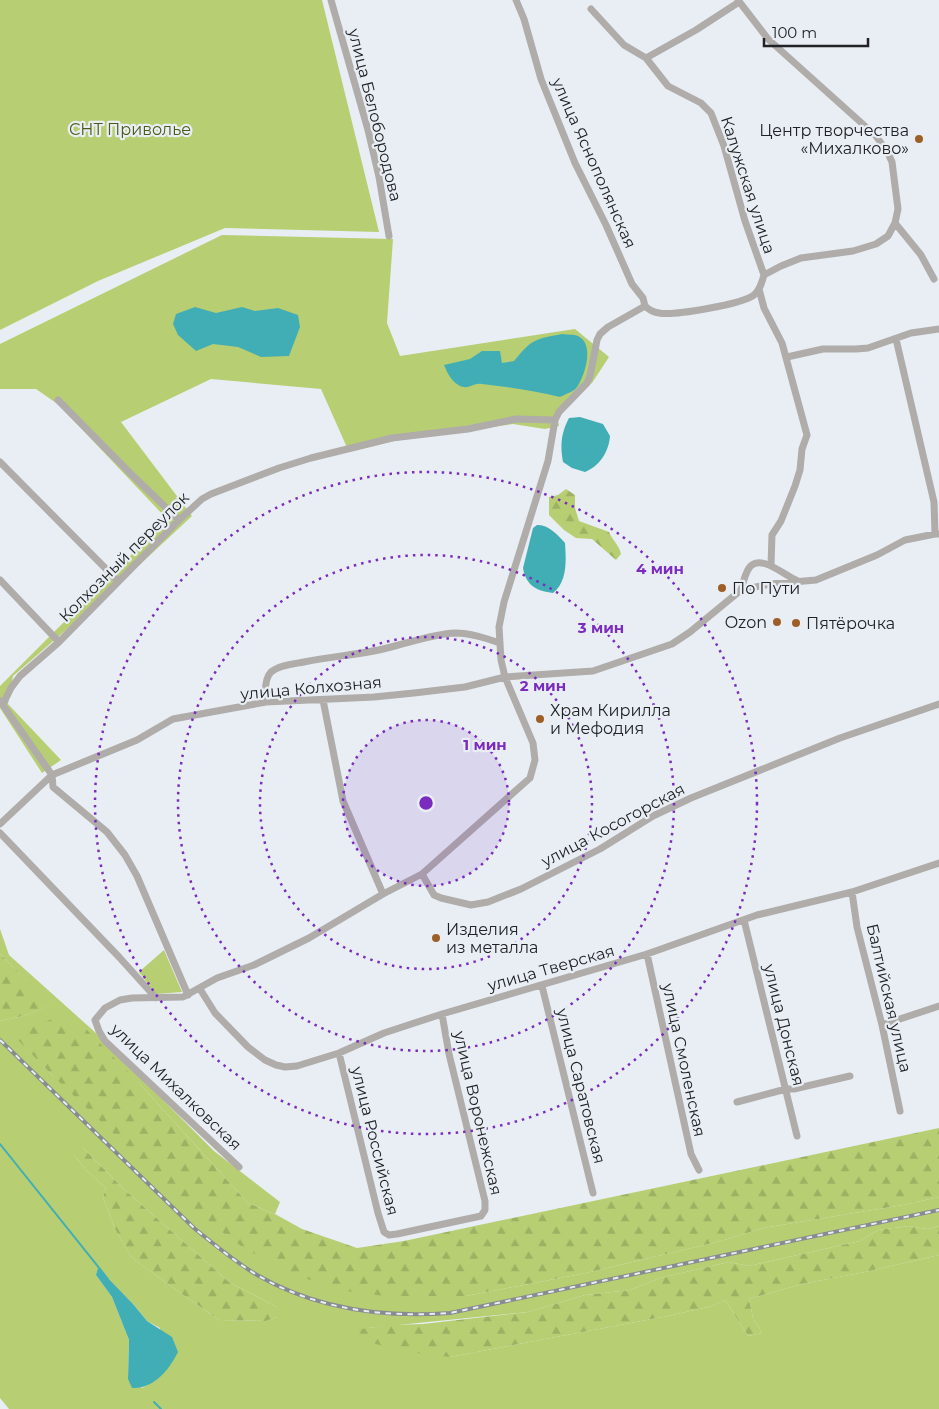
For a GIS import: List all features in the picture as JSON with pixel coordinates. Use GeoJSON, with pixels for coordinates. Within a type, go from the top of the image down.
{"type":"FeatureCollection","features":[{"type":"Feature","properties":{"kind":"street","name":"улица Белобородова"},"geometry":{"type":"LineString","coordinates":[[331,0],[368,130],[379,177],[389,236]]}},
{"type":"Feature","properties":{"kind":"street","name":"улица Яснополянская"},"geometry":{"type":"LineString","coordinates":[[516,0],[524,18],[542,79],[575,163],[606,225],[632,284],[643,298],[645,306]]}},
{"type":"Feature","properties":{"kind":"street"},"geometry":{"type":"LineString","coordinates":[[200,989],[217,978],[254,965],[309,938],[383,894],[422,874],[528,780],[535,765],[535,752],[501,660],[499,627],[504,602],[548,461],[555,420],[559,412],[587,383],[600,334],[608,327],[645,306],[662,314],[725,305],[751,297],[759,289],[764,275],[786,263],[801,258],[853,251],[876,244],[888,236],[898,209],[892,166],[884,147],[868,129],[768,39],[739,1],[696,30],[646,58]]}},
{"type":"Feature","properties":{"kind":"street","name":"Калужская улица"},"geometry":{"type":"LineString","coordinates":[[591,9],[624,45],[646,58],[668,86],[701,103],[713,117],[724,146],[745,221],[764,275]]}},
{"type":"Feature","properties":{"kind":"street"},"geometry":{"type":"LineString","coordinates":[[894,223],[921,255],[934,279]]}},
{"type":"Feature","properties":{"kind":"street"},"geometry":{"type":"LineString","coordinates":[[759,289],[764,308],[787,357],[807,435],[795,486],[781,520],[772,535],[771,563]]}},
{"type":"Feature","properties":{"kind":"street"},"geometry":{"type":"LineString","coordinates":[[787,357],[823,349],[868,348],[918,332],[939,329]]}},
{"type":"Feature","properties":{"kind":"street"},"geometry":{"type":"LineString","coordinates":[[801,582],[771,563],[758,562],[749,564],[741,590],[770,584],[801,582],[822,578],[877,555],[905,540],[937,534],[937,500],[896,339]]}},
{"type":"Feature","properties":{"kind":"street"},"geometry":{"type":"LineString","coordinates":[[58,400],[179,520]]}},
{"type":"Feature","properties":{"kind":"street","name":"Колхозный переулок"},"geometry":{"type":"LineString","coordinates":[[1,702],[20,676],[59,642],[179,520],[202,499],[211,494],[278,468],[397,437],[468,429],[516,419],[555,420]]}},
{"type":"Feature","properties":{"kind":"street"},"geometry":{"type":"LineString","coordinates":[[0,462],[118,581]]}},
{"type":"Feature","properties":{"kind":"street"},"geometry":{"type":"LineString","coordinates":[[0,580],[59,642]]}},
{"type":"Feature","properties":{"kind":"street","name":"улица Колхозная"},"geometry":{"type":"LineString","coordinates":[[0,824],[52,775],[137,740],[173,718],[266,702],[323,700],[450,689],[506,677],[593,671],[672,644],[690,632],[741,590]]}},
{"type":"Feature","properties":{"kind":"street"},"geometry":{"type":"LineString","coordinates":[[266,702],[265,692],[269,674],[276,669],[291,664],[388,648],[421,639],[451,634],[470,635],[500,643]]}},
{"type":"Feature","properties":{"kind":"street"},"geometry":{"type":"LineString","coordinates":[[323,700],[343,801],[383,894]]}},
{"type":"Feature","properties":{"kind":"street"},"geometry":{"type":"LineString","coordinates":[[1,702],[52,775],[53,788],[107,832],[125,855],[137,876],[188,995]]}},
{"type":"Feature","properties":{"kind":"street","name":"улица Косогорская"},"geometry":{"type":"LineString","coordinates":[[422,874],[434,895],[441,898],[471,905],[488,902],[520,889],[600,849],[653,816],[692,798],[840,738],[939,704]]}},
{"type":"Feature","properties":{"kind":"street"},"geometry":{"type":"LineString","coordinates":[[0,833],[156,998]]}},
{"type":"Feature","properties":{"kind":"street","name":"улица Тверская"},"geometry":{"type":"LineString","coordinates":[[200,989],[209,1006],[238,1038],[272,1063],[290,1067],[339,1053],[384,1033],[442,1014],[647,954],[757,914],[852,892],[939,863]]}},
{"type":"Feature","properties":{"kind":"street","name":"Балтийская улица"},"geometry":{"type":"LineString","coordinates":[[852,892],[857,926],[882,1025],[900,1111]]}},
{"type":"Feature","properties":{"kind":"street","name":"улица Донская"},"geometry":{"type":"LineString","coordinates":[[744,920],[797,1136]]}},
{"type":"Feature","properties":{"kind":"street","name":"улица Смоленская"},"geometry":{"type":"LineString","coordinates":[[647,954],[691,1154],[698,1170]]}},
{"type":"Feature","properties":{"kind":"street","name":"улица Саратовская"},"geometry":{"type":"LineString","coordinates":[[542,986],[593,1193]]}},
{"type":"Feature","properties":{"kind":"street","name":"улица Михалковская"},"geometry":{"type":"LineString","coordinates":[[200,989],[179,998],[128,998],[112,1004],[103,1010],[95,1020],[98,1031],[105,1040],[238,1167]]}},
{"type":"Feature","properties":{"kind":"street"},"geometry":{"type":"LineString","coordinates":[[882,1025],[939,1006]]}},
{"type":"Feature","properties":{"kind":"street","name":"улица Воронежская"},"geometry":{"type":"LineString","coordinates":[[387,1234],[397,1234],[480,1217],[485,1210],[485,1201],[448,1054],[442,1014]]}},
{"type":"Feature","properties":{"kind":"street","name":"улица Российская"},"geometry":{"type":"LineString","coordinates":[[339,1053],[383,1232],[387,1234]]}},
{"type":"Feature","properties":{"kind":"street"},"geometry":{"type":"LineString","coordinates":[[737,1102],[786,1089],[794,1090],[850,1076]]}},
{"type":"Feature","properties":{"kind":"green space","name":"СНТ Приволье"},"geometry":{"type":"Polygon","coordinates":[[[0,0],[322,0],[379,232],[225,228],[98,281],[0,330],[0,0]]]}},
{"type":"Feature","properties":{"kind":"green space"},"geometry":{"type":"Polygon","coordinates":[[[222,235],[393,239],[387,323],[400,356],[575,329],[609,357],[592,383],[574,394],[556,411],[559,426],[545,429],[513,424],[394,441],[349,452],[321,389],[211,379],[121,422],[192,516],[120,583],[13,676],[8,704],[61,760],[42,773],[0,708],[0,686],[167,519],[59,405],[36,389],[0,389],[0,344],[222,235]]]}},
{"type":"Feature","properties":{"kind":"green space"},"geometry":{"type":"Polygon","coordinates":[[[566,489],[575,495],[575,508],[579,521],[609,532],[621,554],[616,560],[592,539],[576,538],[564,530],[549,515],[549,497],[558,495],[566,489]]]}},
{"type":"Feature","properties":{"kind":"green space"},"geometry":{"type":"Polygon","coordinates":[[[0,929],[9,955],[97,1034],[214,1151],[280,1202],[275,1214],[248,1203],[138,1082],[16,1037],[53,1076],[386,1296],[466,1296],[586,1273],[721,1241],[763,1228],[903,1205],[939,1197],[939,1226],[927,1229],[909,1226],[878,1230],[860,1241],[749,1266],[729,1262],[660,1278],[630,1290],[585,1295],[528,1312],[368,1328],[450,1357],[668,1316],[712,1306],[725,1300],[748,1336],[762,1333],[753,1318],[749,1299],[802,1284],[939,1255],[939,1409],[9,1409],[0,1398],[0,1021],[23,1016],[51,1005],[0,954],[0,929]],[[83,1148],[74,1155],[87,1171],[106,1188],[103,1197],[115,1229],[131,1257],[219,1320],[266,1321],[277,1317],[277,1307],[229,1282],[125,1190],[83,1148]],[[98,1269],[96,1275],[112,1297],[129,1340],[128,1379],[142,1388],[156,1380],[160,1328],[147,1321],[98,1269]]]}},
{"type":"Feature","properties":{"kind":"green space"},"geometry":{"type":"Polygon","coordinates":[[[164,950],[182,992],[156,994],[139,972],[164,950]]]}},
{"type":"Feature","properties":{"kind":"green space"},"geometry":{"type":"Polygon","coordinates":[[[0,954],[52,1005],[23,1016],[0,1021],[0,954]]]}},
{"type":"Feature","properties":{"kind":"green space"},"geometry":{"type":"Polygon","coordinates":[[[61,1016],[87,1030],[138,1082],[248,1203],[275,1214],[302,1229],[357,1248],[404,1241],[939,1128],[939,1197],[903,1205],[763,1228],[721,1241],[586,1273],[466,1296],[385,1296],[337,1290],[278,1268],[233,1241],[182,1199],[53,1076],[15,1037],[31,1027],[61,1016]]]}},
{"type":"Feature","properties":{"kind":"green space"},"geometry":{"type":"Polygon","coordinates":[[[75,1147],[83,1148],[125,1190],[229,1282],[277,1307],[277,1317],[266,1321],[219,1320],[131,1257],[115,1229],[103,1197],[106,1188],[87,1171],[74,1155],[75,1147]]]}},
{"type":"Feature","properties":{"kind":"green space"},"geometry":{"type":"Polygon","coordinates":[[[909,1226],[927,1229],[939,1226],[939,1255],[802,1284],[749,1299],[753,1318],[762,1333],[748,1336],[725,1300],[712,1306],[668,1316],[450,1357],[408,1352],[356,1339],[346,1331],[528,1312],[585,1295],[630,1290],[660,1278],[729,1262],[749,1266],[860,1241],[878,1230],[909,1226]]]}},
{"type":"Feature","properties":{"kind":"water"},"geometry":{"type":"Polygon","coordinates":[[[195,307],[216,313],[242,307],[255,311],[278,308],[298,315],[300,327],[289,356],[261,357],[238,347],[213,344],[196,351],[178,335],[173,324],[176,314],[195,307]]]}},
{"type":"Feature","properties":{"kind":"water"},"geometry":{"type":"Polygon","coordinates":[[[562,334],[575,335],[583,340],[586,346],[587,360],[583,376],[576,389],[560,397],[521,389],[479,384],[463,387],[452,380],[444,365],[470,359],[482,351],[500,351],[502,363],[514,361],[525,348],[535,341],[562,334]]]}},
{"type":"Feature","properties":{"kind":"water"},"geometry":{"type":"Polygon","coordinates":[[[580,417],[603,424],[610,436],[608,447],[603,457],[595,466],[585,472],[572,468],[563,462],[562,440],[566,424],[569,418],[580,417]]]}},
{"type":"Feature","properties":{"kind":"water"},"geometry":{"type":"Polygon","coordinates":[[[537,525],[549,528],[565,543],[566,563],[564,576],[553,593],[537,589],[524,574],[523,568],[533,528],[537,525]]]}},
{"type":"Feature","properties":{"kind":"water"},"geometry":{"type":"Polygon","coordinates":[[[98,1268],[147,1321],[172,1337],[178,1352],[165,1372],[154,1382],[132,1388],[128,1379],[129,1340],[112,1297],[96,1275],[98,1268]]]}},
{"type":"Feature","properties":{"kind":"waterway"},"geometry":{"type":"LineString","coordinates":[[0,1144],[108,1279]]}},
{"type":"Feature","properties":{"kind":"waterway"},"geometry":{"type":"LineString","coordinates":[[154,1402],[161,1409]]}},
{"type":"Feature","properties":{"kind":"railway"},"geometry":{"type":"LineString","coordinates":[[0,1040],[195,1229],[225,1253],[241,1265],[279,1287],[302,1296],[350,1309],[399,1314],[450,1313],[939,1210]]}},
{"type":"Feature","properties":{"kind":"place","name":"Центр творчества «Михалково»"},"geometry":{"type":"Point","coordinates":[919,139]}},
{"type":"Feature","properties":{"kind":"place","name":"По Пути"},"geometry":{"type":"Point","coordinates":[722,588]}},
{"type":"Feature","properties":{"kind":"place","name":"Ozon"},"geometry":{"type":"Point","coordinates":[777,622]}},
{"type":"Feature","properties":{"kind":"place","name":"Пятёрочка"},"geometry":{"type":"Point","coordinates":[796,623]}},
{"type":"Feature","properties":{"kind":"place","name":"Храм Кирилла и Мефодия"},"geometry":{"type":"Point","coordinates":[540,719]}},
{"type":"Feature","properties":{"kind":"place","name":"Изделия из металла"},"geometry":{"type":"Point","coordinates":[436,938]}}]}
